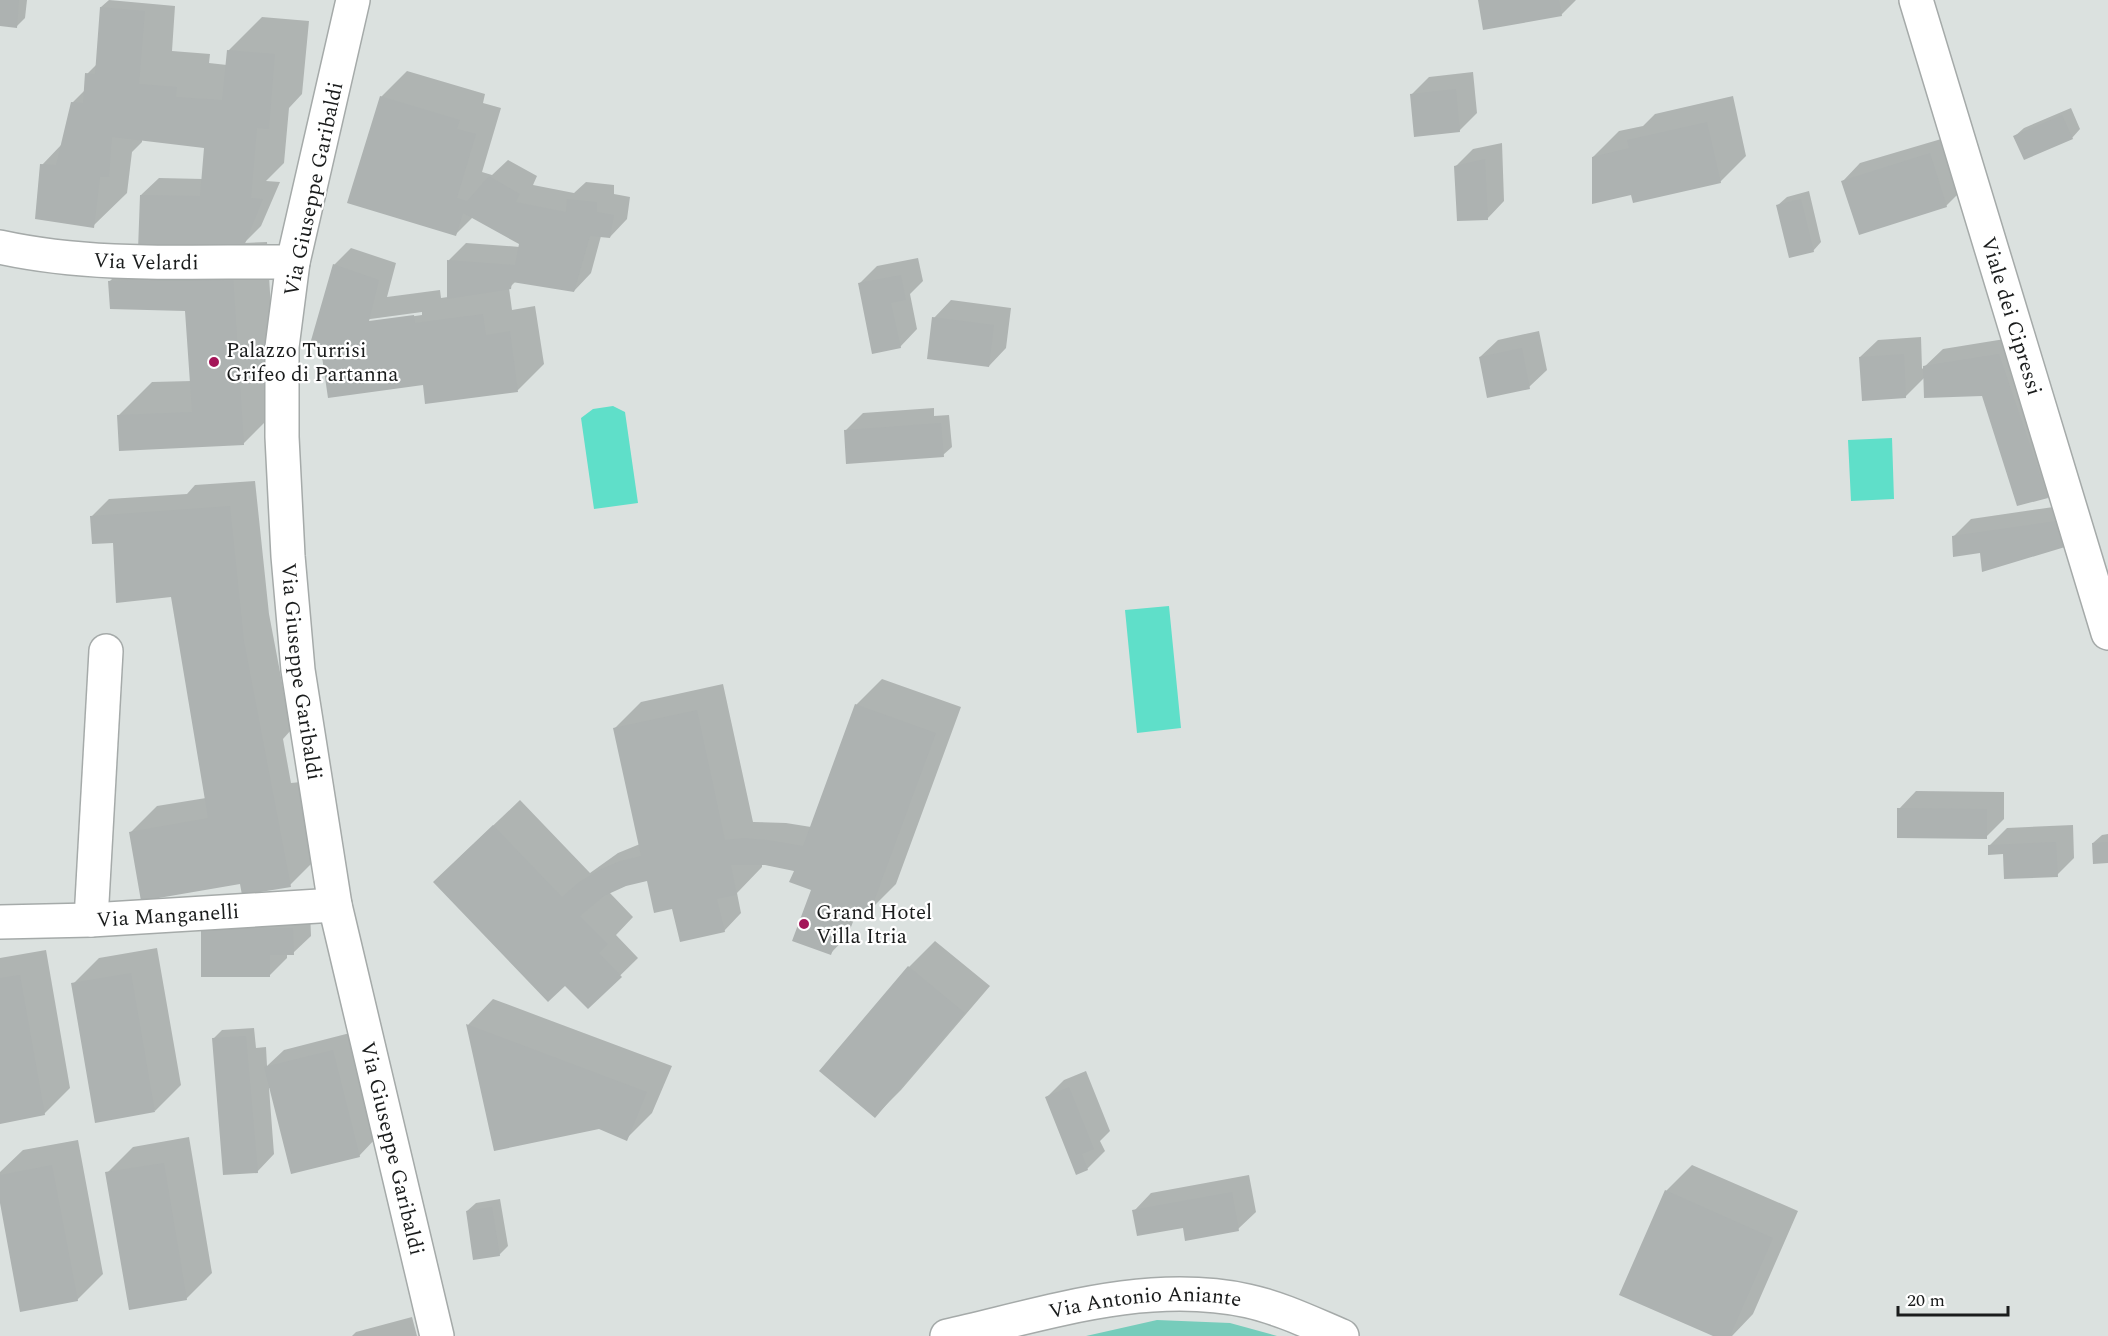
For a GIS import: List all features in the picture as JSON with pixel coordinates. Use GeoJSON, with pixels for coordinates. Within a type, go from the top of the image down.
{"type":"FeatureCollection","features":[{"type":"Feature","properties":{"kind":"street","name":"Via Giuseppe Garibaldi"},"geometry":{"type":"LineString","coordinates":[[353,0],[293,262],[282,346],[282,436],[288,556],[298,670],[334,905],[437,1336]]}},
{"type":"Feature","properties":{"kind":"street","name":"Viale dei Cipressi"},"geometry":{"type":"LineString","coordinates":[[1916,0],[2108,633]]}},
{"type":"Feature","properties":{"kind":"street","name":"Via Velardi"},"geometry":{"type":"LineString","coordinates":[[0,248],[111,261],[293,262]]}},
{"type":"Feature","properties":{"kind":"street"},"geometry":{"type":"LineString","coordinates":[[91,920],[106,651]]}},
{"type":"Feature","properties":{"kind":"street","name":"Via Manganelli"},"geometry":{"type":"LineString","coordinates":[[0,922],[91,920],[334,905]]}},
{"type":"Feature","properties":{"kind":"street","name":"Via Antonio Aniante"},"geometry":{"type":"LineString","coordinates":[[947,1336],[1107,1300],[1151,1294],[1195,1293],[1248,1301],[1295,1316],[1342,1336]]}},
{"type":"Feature","properties":{"kind":"shaded area"},"geometry":{"type":"Polygon","coordinates":[[[613,406],[625,412],[638,503],[594,509],[581,418],[593,409],[613,406]]]}},
{"type":"Feature","properties":{"kind":"shaded area"},"geometry":{"type":"Polygon","coordinates":[[[1892,438],[1894,499],[1851,501],[1848,440],[1892,438]]]}},
{"type":"Feature","properties":{"kind":"shaded area"},"geometry":{"type":"Polygon","coordinates":[[[1169,606],[1181,728],[1137,733],[1125,610],[1169,606]]]}},
{"type":"Feature","properties":{"kind":"shaded area"},"geometry":{"type":"Polygon","coordinates":[[[1157,1320],[1230,1323],[1277,1336],[1086,1336],[1157,1320]]]}},
{"type":"Feature","properties":{"kind":"building"},"geometry":{"type":"Polygon","coordinates":[[[0,0],[19,0],[17,28],[0,26],[0,0]]]}},
{"type":"Feature","properties":{"kind":"building"},"geometry":{"type":"Polygon","coordinates":[[[1478,0],[1559,0],[1562,16],[1483,30],[1478,0]]]}},
{"type":"Feature","properties":{"kind":"building"},"geometry":{"type":"Polygon","coordinates":[[[100,7],[145,11],[139,84],[177,87],[176,97],[222,100],[227,50],[275,54],[269,129],[257,128],[251,198],[263,199],[244,246],[138,250],[140,195],[200,196],[204,148],[112,137],[109,177],[100,177],[94,228],[35,219],[40,164],[56,165],[71,102],[83,103],[85,73],[95,74],[100,7]]]}},
{"type":"Feature","properties":{"kind":"building"},"geometry":{"type":"Polygon","coordinates":[[[1456,89],[1460,132],[1414,137],[1410,94],[1456,89]]]}},
{"type":"Feature","properties":{"kind":"building"},"geometry":{"type":"Polygon","coordinates":[[[380,96],[460,120],[457,129],[476,134],[457,198],[467,201],[489,176],[520,194],[516,202],[566,212],[567,199],[597,202],[597,212],[614,215],[610,238],[590,236],[574,292],[512,282],[511,289],[447,299],[447,260],[515,265],[519,244],[463,213],[456,236],[347,203],[380,96]]]}},
{"type":"Feature","properties":{"kind":"building"},"geometry":{"type":"Polygon","coordinates":[[[2062,115],[2073,139],[2024,160],[2013,136],[2062,115]]]}},
{"type":"Feature","properties":{"kind":"building"},"geometry":{"type":"Polygon","coordinates":[[[1707,122],[1721,183],[1633,203],[1631,195],[1592,204],[1592,157],[1629,148],[1627,140],[1707,122]]]}},
{"type":"Feature","properties":{"kind":"building"},"geometry":{"type":"Polygon","coordinates":[[[1930,153],[1947,207],[1859,235],[1841,181],[1930,153]]]}},
{"type":"Feature","properties":{"kind":"building"},"geometry":{"type":"Polygon","coordinates":[[[1485,159],[1488,220],[1457,221],[1454,166],[1485,159]]]}},
{"type":"Feature","properties":{"kind":"building"},"geometry":{"type":"Polygon","coordinates":[[[1801,199],[1814,252],[1789,258],[1776,205],[1801,199]]]}},
{"type":"Feature","properties":{"kind":"building"},"geometry":{"type":"Polygon","coordinates":[[[333,264],[379,280],[369,321],[414,315],[415,323],[483,314],[486,335],[510,331],[518,392],[425,404],[423,385],[328,398],[320,343],[310,344],[333,264]]]}},
{"type":"Feature","properties":{"kind":"building","name":"Palazzo Turrisi Grifeo di Partanna"},"geometry":{"type":"Polygon","coordinates":[[[233,275],[244,445],[119,451],[117,415],[192,412],[185,311],[110,309],[108,281],[233,275]]]}},
{"type":"Feature","properties":{"kind":"building"},"geometry":{"type":"Polygon","coordinates":[[[901,275],[906,300],[891,303],[901,348],[872,354],[858,283],[901,275]]]}},
{"type":"Feature","properties":{"kind":"building"},"geometry":{"type":"Polygon","coordinates":[[[932,317],[994,325],[989,367],[927,359],[932,317]]]}},
{"type":"Feature","properties":{"kind":"building"},"geometry":{"type":"Polygon","coordinates":[[[1522,348],[1530,389],[1487,398],[1479,357],[1522,348]]]}},
{"type":"Feature","properties":{"kind":"building"},"geometry":{"type":"Polygon","coordinates":[[[1904,354],[1906,398],[1862,401],[1859,357],[1904,354]]]}},
{"type":"Feature","properties":{"kind":"building"},"geometry":{"type":"Polygon","coordinates":[[[1999,354],[2048,498],[2017,506],[1982,396],[1924,398],[1923,366],[1999,354]]]}},
{"type":"Feature","properties":{"kind":"building"},"geometry":{"type":"Polygon","coordinates":[[[941,423],[944,457],[846,464],[844,430],[941,423]]]}},
{"type":"Feature","properties":{"kind":"building"},"geometry":{"type":"Polygon","coordinates":[[[230,506],[244,641],[291,887],[242,895],[240,884],[141,901],[129,832],[208,818],[171,597],[116,603],[113,543],[92,544],[90,516],[230,506]]]}},
{"type":"Feature","properties":{"kind":"building"},"geometry":{"type":"Polygon","coordinates":[[[2056,521],[2065,547],[1982,572],[1980,553],[1953,557],[1952,536],[2056,521]]]}},
{"type":"Feature","properties":{"kind":"building"},"geometry":{"type":"Polygon","coordinates":[[[855,704],[936,733],[870,912],[850,904],[831,955],[792,941],[811,890],[789,882],[794,871],[765,865],[731,865],[737,895],[717,899],[725,932],[680,942],[672,909],[654,913],[647,881],[626,886],[604,896],[580,916],[608,944],[599,953],[622,977],[588,1009],[565,986],[548,1002],[433,882],[493,825],[562,897],[579,882],[599,870],[620,861],[641,856],[613,728],[697,710],[725,840],[743,838],[803,846],[855,704]]]}},
{"type":"Feature","properties":{"kind":"building"},"geometry":{"type":"Polygon","coordinates":[[[1897,808],[1987,809],[1987,839],[1897,838],[1897,808]]]}},
{"type":"Feature","properties":{"kind":"building"},"geometry":{"type":"Polygon","coordinates":[[[2056,842],[2058,877],[2004,879],[2003,854],[1988,855],[1988,845],[2056,842]]]}},
{"type":"Feature","properties":{"kind":"building"},"geometry":{"type":"Polygon","coordinates":[[[2108,842],[2108,863],[2093,864],[2092,843],[2108,842]]]}},
{"type":"Feature","properties":{"kind":"building"},"geometry":{"type":"Polygon","coordinates":[[[293,928],[294,955],[270,955],[270,977],[201,977],[201,929],[293,928]]]}},
{"type":"Feature","properties":{"kind":"building"},"geometry":{"type":"Polygon","coordinates":[[[908,966],[965,1013],[875,1118],[819,1071],[908,966]]]}},
{"type":"Feature","properties":{"kind":"building"},"geometry":{"type":"Polygon","coordinates":[[[131,973],[155,1112],[95,1123],[71,983],[131,973]]]}},
{"type":"Feature","properties":{"kind":"building"},"geometry":{"type":"Polygon","coordinates":[[[20,975],[45,1115],[0,1124],[0,978],[20,975]]]}},
{"type":"Feature","properties":{"kind":"building"},"geometry":{"type":"Polygon","coordinates":[[[466,1024],[647,1092],[627,1141],[599,1129],[494,1151],[466,1024]]]}},
{"type":"Feature","properties":{"kind":"building"},"geometry":{"type":"Polygon","coordinates":[[[246,1036],[258,1173],[223,1175],[212,1038],[246,1036]]]}},
{"type":"Feature","properties":{"kind":"building"},"geometry":{"type":"Polygon","coordinates":[[[333,1050],[360,1157],[291,1174],[264,1067],[333,1050]]]}},
{"type":"Feature","properties":{"kind":"building"},"geometry":{"type":"Polygon","coordinates":[[[1069,1087],[1094,1149],[1082,1154],[1088,1170],[1076,1175],[1045,1097],[1069,1087]]]}},
{"type":"Feature","properties":{"kind":"building"},"geometry":{"type":"Polygon","coordinates":[[[164,1163],[187,1300],[129,1310],[105,1172],[164,1163]]]}},
{"type":"Feature","properties":{"kind":"building"},"geometry":{"type":"Polygon","coordinates":[[[52,1165],[78,1301],[20,1312],[0,1203],[0,1175],[52,1165]]]}},
{"type":"Feature","properties":{"kind":"building"},"geometry":{"type":"Polygon","coordinates":[[[1665,1190],[1773,1238],[1730,1336],[1713,1336],[1619,1295],[1665,1190]]]}},
{"type":"Feature","properties":{"kind":"building"},"geometry":{"type":"Polygon","coordinates":[[[1232,1192],[1239,1231],[1185,1241],[1183,1228],[1137,1236],[1132,1210],[1232,1192]]]}},
{"type":"Feature","properties":{"kind":"building"},"geometry":{"type":"Polygon","coordinates":[[[492,1207],[500,1256],[473,1260],[466,1211],[492,1207]]]}},
{"type":"Feature","properties":{"kind":"place","name":"Palazzo Turrisi Grifeo di Partanna"},"geometry":{"type":"Point","coordinates":[214,362]}},
{"type":"Feature","properties":{"kind":"place","name":"Grand Hotel Villa Itria"},"geometry":{"type":"Point","coordinates":[804,924]}}]}
